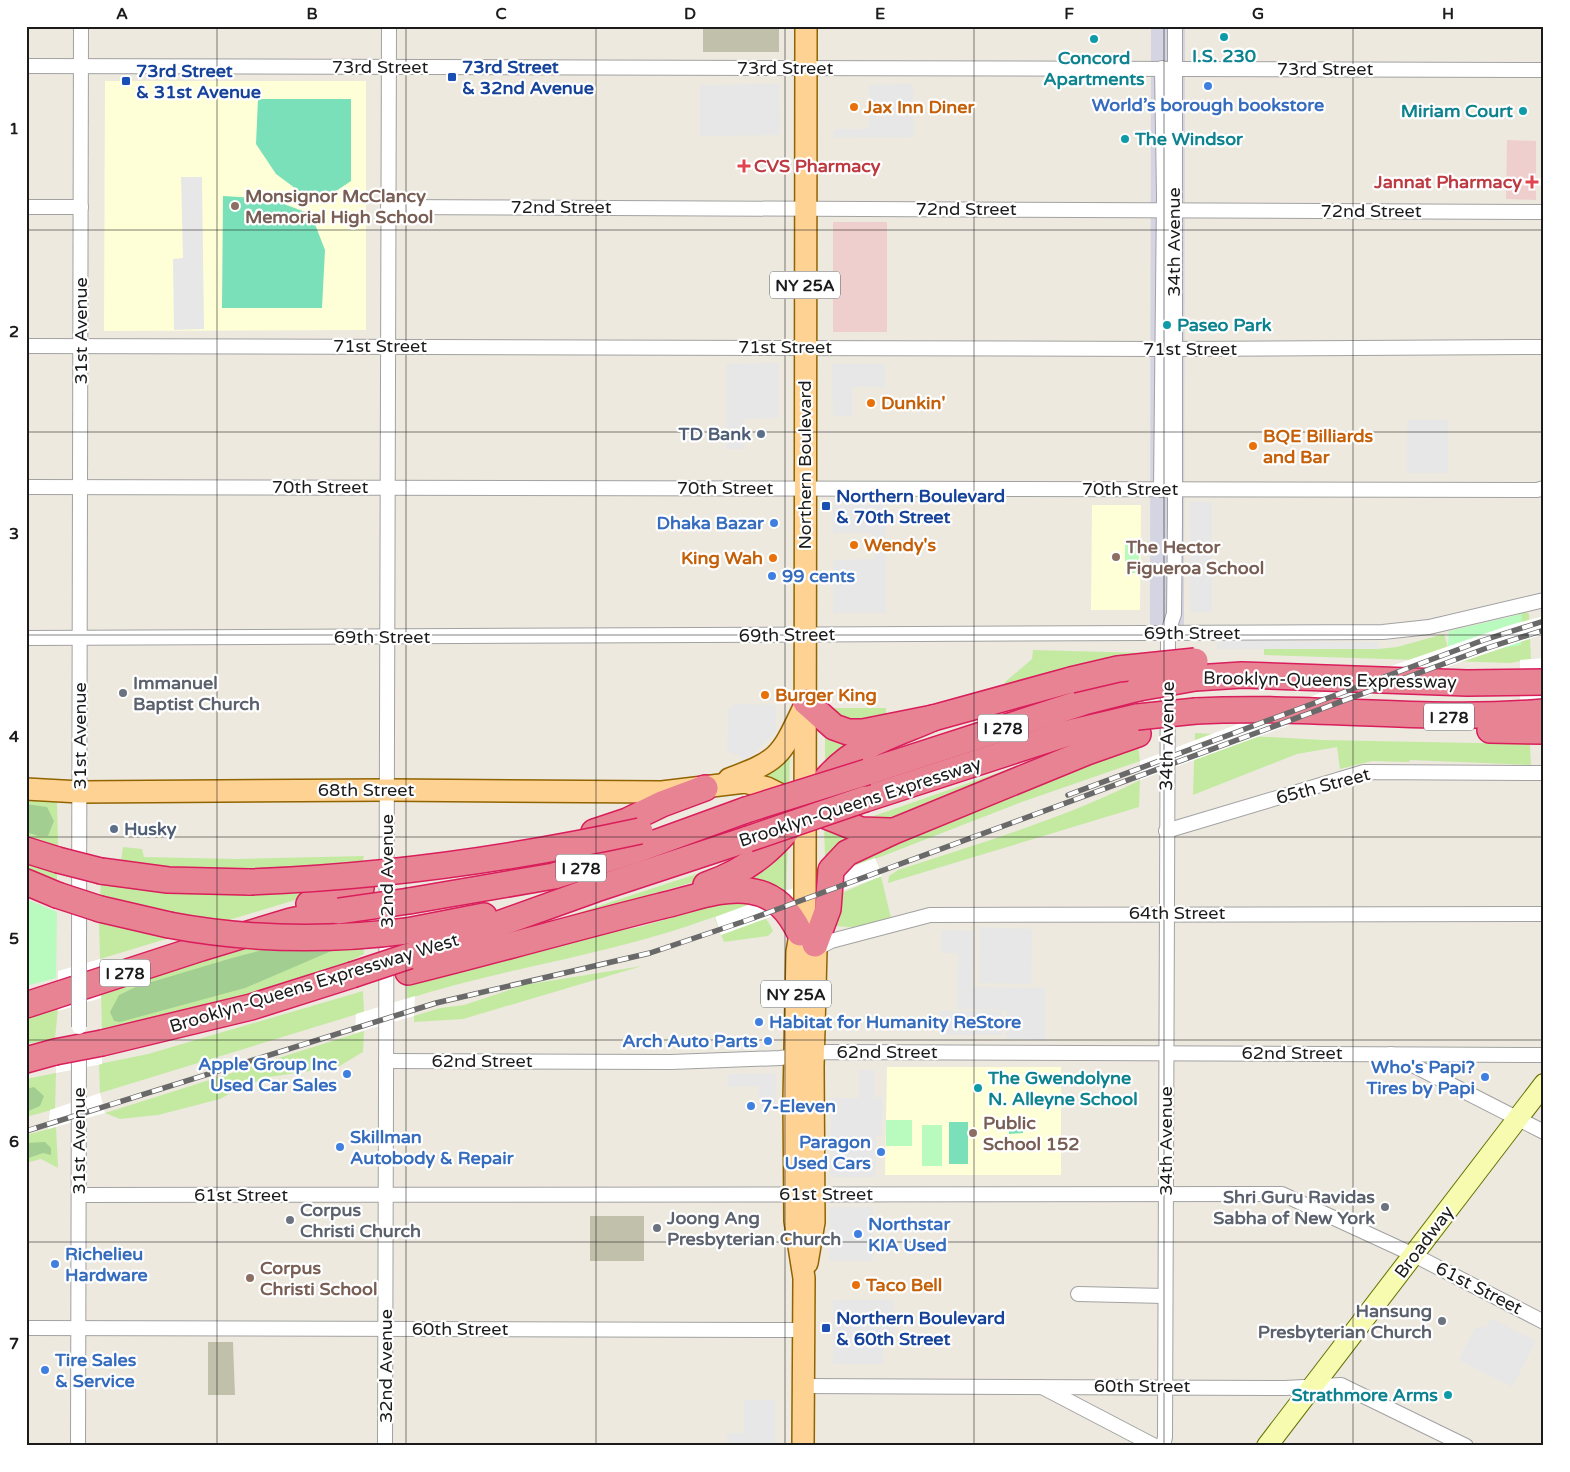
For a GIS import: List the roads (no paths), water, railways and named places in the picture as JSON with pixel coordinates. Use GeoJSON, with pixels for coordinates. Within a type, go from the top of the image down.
{"type":"FeatureCollection","features":[{"type":"Feature","properties":{"kind":"highway","name":"Brooklyn-Queens Expressway"},"geometry":{"type":"LineString","coordinates":[[746,810],[1095,698],[1139,688],[1195,670],[1276,664],[1347,678],[1467,683],[1518,677],[1544,682]]}},
{"type":"Feature","properties":{"kind":"highway"},"geometry":{"type":"LineString","coordinates":[[1518,677],[1544,669]]}},
{"type":"Feature","properties":{"kind":"highway"},"geometry":{"type":"LineString","coordinates":[[806,702],[827,722],[848,732],[872,731],[933,718],[1071,680],[1118,670],[1195,670]]}},
{"type":"Feature","properties":{"kind":"highway","name":"Brooklyn-Queens Expressway"},"geometry":{"type":"LineString","coordinates":[[596,889],[1065,734],[1196,717],[1292,711],[1376,715],[1452,729],[1534,722]]}},
{"type":"Feature","properties":{"kind":"highway"},"geometry":{"type":"LineString","coordinates":[[636,912],[749,866],[774,846],[806,808],[830,775],[858,752],[885,736],[933,718]]}},
{"type":"Feature","properties":{"kind":"highway"},"geometry":{"type":"LineString","coordinates":[[409,964],[724,892],[750,891],[767,896],[780,903],[810,942],[828,909],[829,876],[835,864],[854,848],[1087,752],[1138,725]]}},
{"type":"Feature","properties":{"kind":"highway"},"geometry":{"type":"LineString","coordinates":[[201,948],[271,915],[361,888],[409,888],[460,864],[602,830],[705,788]]}},
{"type":"Feature","properties":{"kind":"highway"},"geometry":{"type":"LineString","coordinates":[[806,808],[861,830],[894,831]]}},
{"type":"Feature","properties":{"kind":"highway"},"geometry":{"type":"LineString","coordinates":[[26,850],[101,871],[168,880],[250,882],[374,874],[460,864],[544,851],[746,810]]}},
{"type":"Feature","properties":{"kind":"highway","name":"I 278"},"geometry":{"type":"LineString","coordinates":[[34,1001],[201,948],[291,921],[339,911],[409,888],[554,876],[628,853],[746,810]]}},
{"type":"Feature","properties":{"kind":"highway"},"geometry":{"type":"LineString","coordinates":[[26,882],[57,895],[100,909],[169,925],[219,933],[288,938],[361,936],[407,931],[471,919],[596,889]]}},
{"type":"Feature","properties":{"kind":"highway","name":"Brooklyn-Queens Expressway West"},"geometry":{"type":"LineString","coordinates":[[26,1058],[102,1043],[409,964],[596,889]]}},
{"type":"Feature","properties":{"kind":"main road","name":"Northern Boulevard"},"geometry":{"type":"LineString","coordinates":[[803,1446],[804,1278],[795,1220],[804,1193],[804,1056],[797,952],[810,942],[805,904],[806,26]]}},
{"type":"Feature","properties":{"kind":"main road"},"geometry":{"type":"LineString","coordinates":[[705,788],[754,770],[775,758],[784,747],[806,702]]}},
{"type":"Feature","properties":{"kind":"main road"},"geometry":{"type":"LineString","coordinates":[[705,788],[745,782],[777,792],[806,808]]}},
{"type":"Feature","properties":{"kind":"main road","name":"68th Street"},"geometry":{"type":"LineString","coordinates":[[26,789],[80,792],[387,790],[662,792],[705,788]]}},
{"type":"Feature","properties":{"kind":"main road","name":"Broadway"},"geometry":{"type":"LineString","coordinates":[[1267,1446],[1544,1084]]}},
{"type":"Feature","properties":{"kind":"street","name":"31st Avenue"},"geometry":{"type":"LineString","coordinates":[[78,1446],[81,26]]}},
{"type":"Feature","properties":{"kind":"street","name":"32nd Avenue"},"geometry":{"type":"LineString","coordinates":[[386,1446],[389,26]]}},
{"type":"Feature","properties":{"kind":"street","name":"34th Avenue"},"geometry":{"type":"LineString","coordinates":[[1163,1446],[1165,1437],[1164,1296],[1168,632],[1174,614],[1168,490],[1168,68],[1175,26]]}},
{"type":"Feature","properties":{"kind":"street","name":"73rd Street"},"geometry":{"type":"LineString","coordinates":[[26,66],[1544,70]]}},
{"type":"Feature","properties":{"kind":"street"},"geometry":{"type":"LineString","coordinates":[[26,207],[81,207]]}},
{"type":"Feature","properties":{"kind":"street","name":"72nd Street"},"geometry":{"type":"LineString","coordinates":[[388,207],[1544,212]]}},
{"type":"Feature","properties":{"kind":"street","name":"71st Street"},"geometry":{"type":"LineString","coordinates":[[26,346],[1168,349],[1544,347]]}},
{"type":"Feature","properties":{"kind":"street","name":"70th Street"},"geometry":{"type":"LineString","coordinates":[[26,487],[1168,490],[1537,490],[1544,488]]}},
{"type":"Feature","properties":{"kind":"street","name":"69th Street"},"geometry":{"type":"LineString","coordinates":[[26,638],[806,635],[1411,630],[1544,600]]}},
{"type":"Feature","properties":{"kind":"street","name":"65th Street"},"geometry":{"type":"LineString","coordinates":[[1166,831],[1364,772],[1544,774]]}},
{"type":"Feature","properties":{"kind":"street","name":"64th Street"},"geometry":{"type":"LineString","coordinates":[[810,942],[831,941],[930,915],[1166,913],[1544,914]]}},
{"type":"Feature","properties":{"kind":"street","name":"62nd Street"},"geometry":{"type":"LineString","coordinates":[[386,1060],[671,1062],[804,1056],[827,1052],[1544,1055]]}},
{"type":"Feature","properties":{"kind":"street","name":"62nd Street"},"geometry":{"type":"LineString","coordinates":[[1387,1053],[1544,1132]]}},
{"type":"Feature","properties":{"kind":"street","name":"61st Street"},"geometry":{"type":"LineString","coordinates":[[79,1195],[1282,1194],[1414,1255],[1544,1322]]}},
{"type":"Feature","properties":{"kind":"street"},"geometry":{"type":"LineString","coordinates":[[1078,1294],[1164,1296]]}},
{"type":"Feature","properties":{"kind":"street","name":"60th Street"},"geometry":{"type":"LineString","coordinates":[[26,1328],[803,1330]]}},
{"type":"Feature","properties":{"kind":"street","name":"60th Street"},"geometry":{"type":"LineString","coordinates":[[803,1386],[1285,1388],[1341,1385],[1466,1446]]}},
{"type":"Feature","properties":{"kind":"street"},"geometry":{"type":"LineString","coordinates":[[1039,1386],[1155,1446]]}},
{"type":"Feature","properties":{"kind":"railway"},"geometry":{"type":"LineString","coordinates":[[1068,795],[1481,641],[1544,621]]}},
{"type":"Feature","properties":{"kind":"railway"},"geometry":{"type":"LineString","coordinates":[[26,1131],[436,1003],[650,953],[748,920],[1484,649],[1544,630]]}},
{"type":"Feature","properties":{"kind":"place","name":"I.S. 230"},"geometry":{"type":"Point","coordinates":[1224,37]}},
{"type":"Feature","properties":{"kind":"place","name":"Concord Apartments"},"geometry":{"type":"Point","coordinates":[1094,39]}},
{"type":"Feature","properties":{"kind":"place","name":"73rd Street & 32nd Avenue"},"geometry":{"type":"Point","coordinates":[452,77]}},
{"type":"Feature","properties":{"kind":"place","name":"73rd Street & 31st Avenue"},"geometry":{"type":"Point","coordinates":[126,81]}},
{"type":"Feature","properties":{"kind":"place","name":"World’s borough bookstore"},"geometry":{"type":"Point","coordinates":[1208,86]}},
{"type":"Feature","properties":{"kind":"place","name":"Jax Inn Diner"},"geometry":{"type":"Point","coordinates":[854,107]}},
{"type":"Feature","properties":{"kind":"place","name":"Miriam Court"},"geometry":{"type":"Point","coordinates":[1523,111]}},
{"type":"Feature","properties":{"kind":"place","name":"The Windsor"},"geometry":{"type":"Point","coordinates":[1125,139]}},
{"type":"Feature","properties":{"kind":"place","name":"CVS Pharmacy"},"geometry":{"type":"Point","coordinates":[744,166]}},
{"type":"Feature","properties":{"kind":"place","name":"Jannat Pharmacy"},"geometry":{"type":"Point","coordinates":[1532,182]}},
{"type":"Feature","properties":{"kind":"place","name":"Monsignor McClancy Memorial High School"},"geometry":{"type":"Point","coordinates":[235,206]}},
{"type":"Feature","properties":{"kind":"place","name":"Paseo Park"},"geometry":{"type":"Point","coordinates":[1167,325]}},
{"type":"Feature","properties":{"kind":"place","name":"Dunkin'"},"geometry":{"type":"Point","coordinates":[871,403]}},
{"type":"Feature","properties":{"kind":"place","name":"TD Bank"},"geometry":{"type":"Point","coordinates":[761,434]}},
{"type":"Feature","properties":{"kind":"place","name":"BQE Billiards and Bar"},"geometry":{"type":"Point","coordinates":[1253,446]}},
{"type":"Feature","properties":{"kind":"place","name":"Northern Boulevard & 70th Street"},"geometry":{"type":"Point","coordinates":[826,506]}},
{"type":"Feature","properties":{"kind":"place","name":"Dhaka Bazar"},"geometry":{"type":"Point","coordinates":[774,523]}},
{"type":"Feature","properties":{"kind":"place","name":"Wendy's"},"geometry":{"type":"Point","coordinates":[854,545]}},
{"type":"Feature","properties":{"kind":"place","name":"The Hector Figueroa School"},"geometry":{"type":"Point","coordinates":[1116,557]}},
{"type":"Feature","properties":{"kind":"place","name":"King Wah"},"geometry":{"type":"Point","coordinates":[773,558]}},
{"type":"Feature","properties":{"kind":"place","name":"99 cents"},"geometry":{"type":"Point","coordinates":[772,576]}},
{"type":"Feature","properties":{"kind":"place","name":"Immanuel Baptist Church"},"geometry":{"type":"Point","coordinates":[123,693]}},
{"type":"Feature","properties":{"kind":"place","name":"Burger King"},"geometry":{"type":"Point","coordinates":[765,695]}},
{"type":"Feature","properties":{"kind":"place","name":"Husky"},"geometry":{"type":"Point","coordinates":[114,829]}},
{"type":"Feature","properties":{"kind":"place","name":"Habitat for Humanity ReStore"},"geometry":{"type":"Point","coordinates":[759,1022]}},
{"type":"Feature","properties":{"kind":"place","name":"Arch Auto Parts"},"geometry":{"type":"Point","coordinates":[768,1041]}},
{"type":"Feature","properties":{"kind":"place","name":"Apple Group Inc Used Car Sales"},"geometry":{"type":"Point","coordinates":[347,1074]}},
{"type":"Feature","properties":{"kind":"place","name":"Who's Papi? Tires by Papi"},"geometry":{"type":"Point","coordinates":[1485,1077]}},
{"type":"Feature","properties":{"kind":"place","name":"The Gwendolyne N. Alleyne School"},"geometry":{"type":"Point","coordinates":[978,1088]}},
{"type":"Feature","properties":{"kind":"place","name":"7-Eleven"},"geometry":{"type":"Point","coordinates":[751,1106]}},
{"type":"Feature","properties":{"kind":"place","name":"Public School 152"},"geometry":{"type":"Point","coordinates":[973,1133]}},
{"type":"Feature","properties":{"kind":"place","name":"Skillman Autobody & Repair"},"geometry":{"type":"Point","coordinates":[340,1147]}},
{"type":"Feature","properties":{"kind":"place","name":"Paragon Used Cars"},"geometry":{"type":"Point","coordinates":[881,1152]}},
{"type":"Feature","properties":{"kind":"place","name":"Shri Guru Ravidas Sabha of New York"},"geometry":{"type":"Point","coordinates":[1385,1207]}},
{"type":"Feature","properties":{"kind":"place","name":"Corpus Christi Church"},"geometry":{"type":"Point","coordinates":[290,1220]}},
{"type":"Feature","properties":{"kind":"place","name":"Joong Ang Presbyterian Church"},"geometry":{"type":"Point","coordinates":[657,1228]}},
{"type":"Feature","properties":{"kind":"place","name":"Northstar KIA Used"},"geometry":{"type":"Point","coordinates":[858,1234]}},
{"type":"Feature","properties":{"kind":"place","name":"Richelieu Hardware"},"geometry":{"type":"Point","coordinates":[55,1264]}},
{"type":"Feature","properties":{"kind":"place","name":"Corpus Christi School"},"geometry":{"type":"Point","coordinates":[250,1278]}},
{"type":"Feature","properties":{"kind":"place","name":"Taco Bell"},"geometry":{"type":"Point","coordinates":[856,1285]}},
{"type":"Feature","properties":{"kind":"place","name":"Hansung Presbyterian Church"},"geometry":{"type":"Point","coordinates":[1442,1321]}},
{"type":"Feature","properties":{"kind":"place","name":"Northern Boulevard & 60th Street"},"geometry":{"type":"Point","coordinates":[826,1328]}},
{"type":"Feature","properties":{"kind":"place","name":"Tire Sales & Service"},"geometry":{"type":"Point","coordinates":[45,1370]}},
{"type":"Feature","properties":{"kind":"place","name":"Strathmore Arms"},"geometry":{"type":"Point","coordinates":[1448,1395]}}]}
